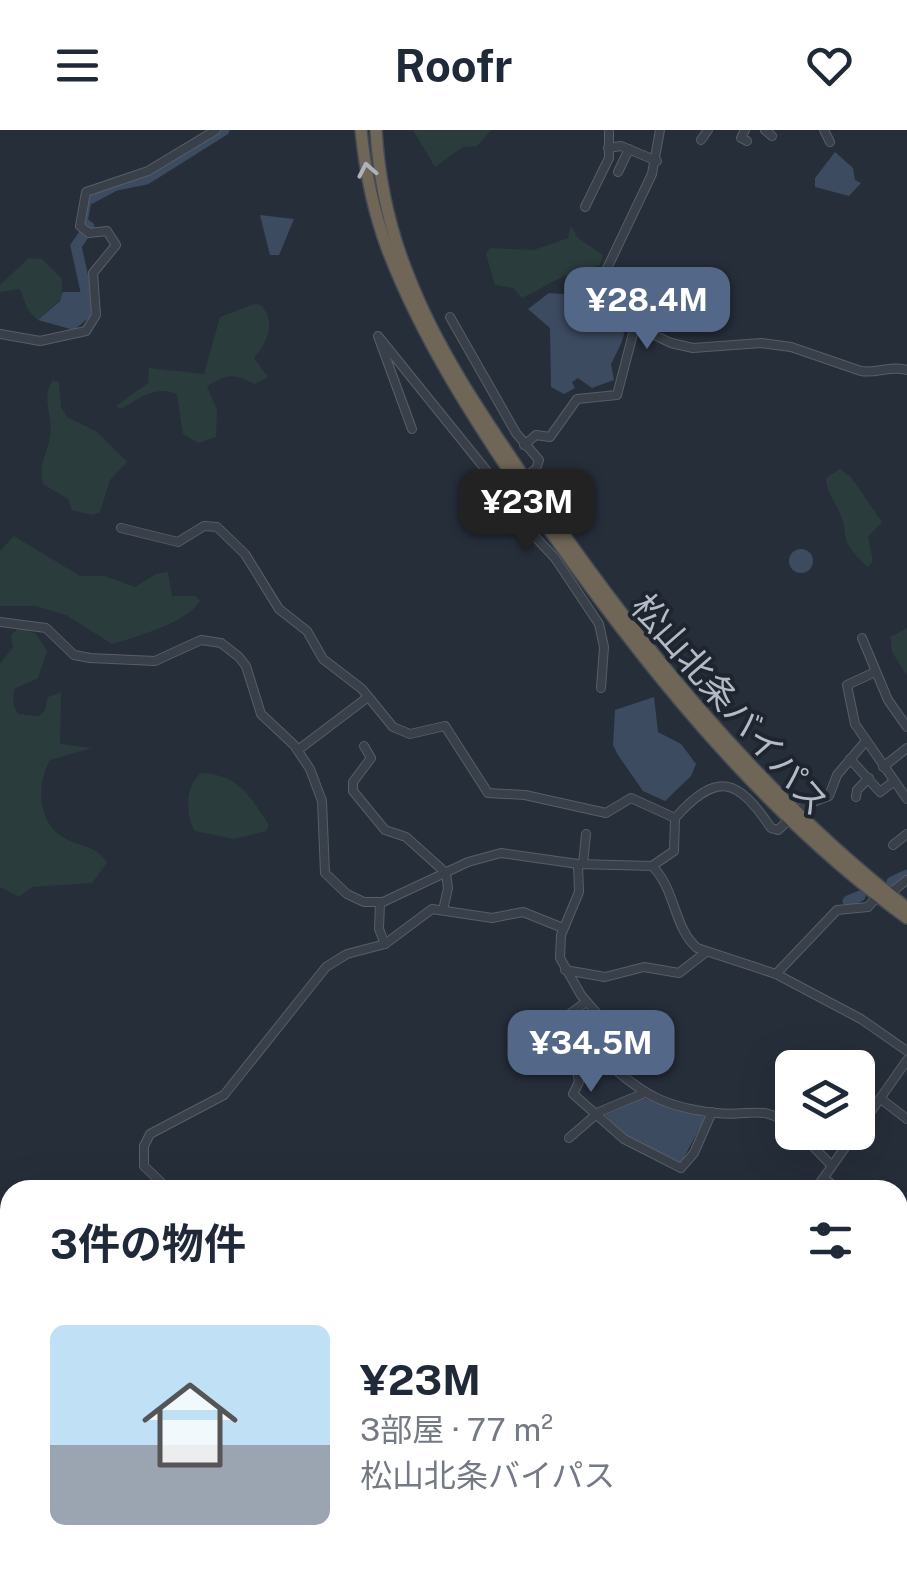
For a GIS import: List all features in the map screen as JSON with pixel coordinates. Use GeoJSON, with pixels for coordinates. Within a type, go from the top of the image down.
{"type":"FeatureCollection","features":[{"type":"Feature","properties":{"kind":"highway","name":"松山北条バイパス"},"geometry":{"type":"LineString","coordinates":[[360,130],[381,229],[417,316],[495,449],[564,552],[662,676],[795,816],[907,918]]}},
{"type":"Feature","properties":{"kind":"highway","name":"松山北条バイパス"},"geometry":{"type":"LineString","coordinates":[[376,130],[385,199],[408,276],[424,312],[564,552]]}},
{"type":"Feature","properties":{"kind":"highway","name":"松山北条バイパス"},"geometry":{"type":"LineString","coordinates":[[883,896],[907,908]]}},
{"type":"Feature","properties":{"kind":"street"},"geometry":{"type":"LineString","coordinates":[[0,334],[56,340],[91,327],[97,303],[93,272],[116,245],[107,232],[89,233],[80,226],[83,197],[104,184],[148,171],[216,130]]}},
{"type":"Feature","properties":{"kind":"street"},"geometry":{"type":"LineString","coordinates":[[586,207],[608,158],[609,130]]}},
{"type":"Feature","properties":{"kind":"street"},"geometry":{"type":"LineString","coordinates":[[660,130],[656,161],[601,281],[635,326],[679,346],[761,343],[791,347],[861,371],[893,366],[907,370]]}},
{"type":"Feature","properties":{"kind":"street"},"geometry":{"type":"LineString","coordinates":[[701,140],[708,130]]}},
{"type":"Feature","properties":{"kind":"street"},"geometry":{"type":"LineString","coordinates":[[745,130],[741,138],[747,141]]}},
{"type":"Feature","properties":{"kind":"street"},"geometry":{"type":"LineString","coordinates":[[824,130],[830,142]]}},
{"type":"Feature","properties":{"kind":"street"},"geometry":{"type":"LineString","coordinates":[[608,148],[629,149],[656,161]]}},
{"type":"Feature","properties":{"kind":"street"},"geometry":{"type":"LineString","coordinates":[[618,172],[629,149]]}},
{"type":"Feature","properties":{"kind":"street"},"geometry":{"type":"LineString","coordinates":[[450,317],[524,445],[539,460],[536,469],[499,494]]}},
{"type":"Feature","properties":{"kind":"street"},"geometry":{"type":"LineString","coordinates":[[524,445],[536,435],[550,437],[578,399],[618,395],[635,326]]}},
{"type":"Feature","properties":{"kind":"street"},"geometry":{"type":"LineString","coordinates":[[412,428],[378,336],[486,470],[499,494],[564,552],[604,637],[601,688]]}},
{"type":"Feature","properties":{"kind":"street"},"geometry":{"type":"LineString","coordinates":[[122,528],[178,542],[204,526],[217,527],[245,554],[279,609],[308,631],[323,659],[368,697],[398,730],[410,734],[444,726],[488,793],[525,795],[606,813],[631,798],[674,818]]}},
{"type":"Feature","properties":{"kind":"street"},"geometry":{"type":"LineString","coordinates":[[0,622],[46,628],[80,657],[146,662],[202,640],[220,644],[246,666],[260,714],[298,750],[322,801],[324,873],[346,894],[380,903],[502,853],[581,864],[652,866],[674,851],[674,818],[709,788],[727,783],[762,812],[771,828],[782,828],[829,796],[850,759],[865,742]]}},
{"type":"Feature","properties":{"kind":"street"},"geometry":{"type":"LineString","coordinates":[[862,638],[907,727]]}},
{"type":"Feature","properties":{"kind":"street"},"geometry":{"type":"LineString","coordinates":[[876,672],[847,685],[853,718],[865,742],[907,799]]}},
{"type":"Feature","properties":{"kind":"street"},"geometry":{"type":"LineString","coordinates":[[298,750],[368,697]]}},
{"type":"Feature","properties":{"kind":"street"},"geometry":{"type":"LineString","coordinates":[[364,746],[371,758],[353,782],[353,790],[385,830],[406,838],[446,873],[448,888],[443,910]]}},
{"type":"Feature","properties":{"kind":"street"},"geometry":{"type":"LineString","coordinates":[[883,767],[907,748]]}},
{"type":"Feature","properties":{"kind":"street"},"geometry":{"type":"LineString","coordinates":[[850,759],[880,792],[894,782]]}},
{"type":"Feature","properties":{"kind":"street"},"geometry":{"type":"LineString","coordinates":[[856,796],[869,778]]}},
{"type":"Feature","properties":{"kind":"street"},"geometry":{"type":"LineString","coordinates":[[586,834],[580,892],[563,928],[559,950],[586,1002],[606,1024],[603,1056]]}},
{"type":"Feature","properties":{"kind":"street"},"geometry":{"type":"LineString","coordinates":[[894,845],[907,834]]}},
{"type":"Feature","properties":{"kind":"street"},"geometry":{"type":"LineString","coordinates":[[652,866],[670,887],[689,941],[706,952],[776,974],[861,1020],[907,1051]]}},
{"type":"Feature","properties":{"kind":"street"},"geometry":{"type":"LineString","coordinates":[[776,974],[837,910],[868,908],[907,880]]}},
{"type":"Feature","properties":{"kind":"street"},"geometry":{"type":"LineString","coordinates":[[380,903],[378,929],[385,944]]}},
{"type":"Feature","properties":{"kind":"street"},"geometry":{"type":"LineString","coordinates":[[159,1180],[144,1166],[144,1146],[150,1134],[224,1095],[326,967],[347,954],[385,944],[421,913],[443,910],[492,918],[523,912],[563,928]]}},
{"type":"Feature","properties":{"kind":"street"},"geometry":{"type":"LineString","coordinates":[[568,969],[605,976],[644,967],[679,973],[706,952]]}},
{"type":"Feature","properties":{"kind":"street"},"geometry":{"type":"LineString","coordinates":[[568,969],[570,956]]}},
{"type":"Feature","properties":{"kind":"street"},"geometry":{"type":"LineString","coordinates":[[586,1002],[567,1016],[579,1082],[573,1094],[599,1112],[624,1139],[677,1168],[694,1153],[712,1112]]}},
{"type":"Feature","properties":{"kind":"street"},"geometry":{"type":"LineString","coordinates":[[558,1061],[603,1056]]}},
{"type":"Feature","properties":{"kind":"street"},"geometry":{"type":"LineString","coordinates":[[603,1056],[642,1094],[712,1112],[764,1111],[775,1117]]}},
{"type":"Feature","properties":{"kind":"street"},"geometry":{"type":"LineString","coordinates":[[875,1107],[903,1075],[907,1060]]}},
{"type":"Feature","properties":{"kind":"street"},"geometry":{"type":"LineString","coordinates":[[569,1138],[599,1112],[642,1094]]}},
{"type":"Feature","properties":{"kind":"street"},"geometry":{"type":"LineString","coordinates":[[881,1099],[907,1119]]}},
{"type":"Feature","properties":{"kind":"street"},"geometry":{"type":"LineString","coordinates":[[816,1150],[831,1165]]}},
{"type":"Feature","properties":{"kind":"street"},"geometry":{"type":"LineString","coordinates":[[826,1180],[842,1150]]}},
{"type":"Feature","properties":{"kind":"shaded area"},"geometry":{"type":"Polygon","coordinates":[[[413,130],[491,130],[477,146],[463,147],[435,167],[413,130]]]}},
{"type":"Feature","properties":{"kind":"shaded area"},"geometry":{"type":"Polygon","coordinates":[[[571,226],[578,238],[603,255],[600,265],[562,277],[522,298],[513,288],[495,285],[486,254],[490,248],[534,250],[568,238],[571,226]]]}},
{"type":"Feature","properties":{"kind":"shaded area"},"geometry":{"type":"Polygon","coordinates":[[[29,258],[42,259],[62,279],[62,298],[38,320],[28,310],[20,289],[0,292],[0,285],[29,258]]]}},
{"type":"Feature","properties":{"kind":"shaded area"},"geometry":{"type":"Polygon","coordinates":[[[261,305],[268,319],[266,339],[254,358],[268,377],[255,384],[226,377],[207,386],[217,410],[216,437],[199,443],[183,434],[177,394],[155,392],[121,409],[116,406],[148,383],[149,368],[204,374],[220,317],[261,305]]]}},
{"type":"Feature","properties":{"kind":"shaded area"},"geometry":{"type":"Polygon","coordinates":[[[53,380],[59,382],[61,407],[67,417],[97,432],[127,462],[110,480],[100,512],[92,515],[72,510],[68,499],[43,484],[42,464],[51,430],[47,401],[53,380]]]}},
{"type":"Feature","properties":{"kind":"shaded area"},"geometry":{"type":"Polygon","coordinates":[[[840,469],[851,477],[882,522],[868,537],[873,561],[868,567],[848,543],[827,487],[826,478],[840,469]]]}},
{"type":"Feature","properties":{"kind":"shaded area"},"geometry":{"type":"Polygon","coordinates":[[[14,536],[80,576],[105,576],[135,587],[156,574],[168,572],[172,596],[196,596],[200,601],[173,622],[112,644],[66,615],[35,606],[0,606],[0,551],[14,536]]]}},
{"type":"Feature","properties":{"kind":"shaded area"},"geometry":{"type":"Polygon","coordinates":[[[19,628],[36,634],[47,651],[38,678],[14,689],[13,704],[18,714],[39,716],[48,697],[61,692],[60,744],[92,748],[50,760],[41,792],[45,814],[56,832],[94,850],[107,863],[92,883],[32,887],[19,897],[0,887],[0,664],[13,647],[11,635],[19,628]]]}},
{"type":"Feature","properties":{"kind":"shaded area"},"geometry":{"type":"Polygon","coordinates":[[[907,628],[907,676],[892,652],[890,637],[907,628]]]}},
{"type":"Feature","properties":{"kind":"shaded area"},"geometry":{"type":"Polygon","coordinates":[[[201,773],[225,778],[242,788],[269,825],[266,831],[234,839],[195,831],[188,801],[192,785],[201,773]]]}},
{"type":"Feature","properties":{"kind":"water"},"geometry":{"type":"Polygon","coordinates":[[[835,152],[853,168],[855,180],[861,183],[849,196],[815,187],[815,178],[835,152]]]}},
{"type":"Feature","properties":{"kind":"water"},"geometry":{"type":"Polygon","coordinates":[[[260,215],[294,219],[279,255],[270,255],[260,215]]]}},
{"type":"Feature","properties":{"kind":"water"},"geometry":{"type":"Polygon","coordinates":[[[63,292],[90,292],[92,315],[74,330],[38,320],[60,301],[63,292]]]}},
{"type":"Feature","properties":{"kind":"water"},"geometry":{"type":"Polygon","coordinates":[[[549,293],[603,297],[619,315],[624,336],[611,364],[614,380],[592,388],[578,378],[572,382],[575,388],[564,394],[551,387],[550,328],[528,309],[549,293]]]}},
{"type":"Feature","properties":{"kind":"water"},"geometry":{"type":"Polygon","coordinates":[[[801,549],[813,561],[801,573],[789,561],[801,549]]]}},
{"type":"Feature","properties":{"kind":"water"},"geometry":{"type":"Polygon","coordinates":[[[654,697],[658,732],[681,744],[696,764],[691,776],[665,801],[643,791],[613,745],[615,710],[654,697]]]}},
{"type":"Feature","properties":{"kind":"water"},"geometry":{"type":"Polygon","coordinates":[[[643,1098],[701,1113],[705,1118],[681,1163],[626,1137],[605,1115],[643,1098]]]}},
{"type":"Feature","properties":{"kind":"waterway"},"geometry":{"type":"LineString","coordinates":[[87,296],[76,246],[89,227],[82,222],[86,201],[116,185],[146,179],[224,130]]}},
{"type":"Feature","properties":{"kind":"waterway"},"geometry":{"type":"LineString","coordinates":[[892,882],[907,875]]}},
{"type":"Feature","properties":{"kind":"waterway"},"geometry":{"type":"LineString","coordinates":[[848,901],[860,896]]}}]}
